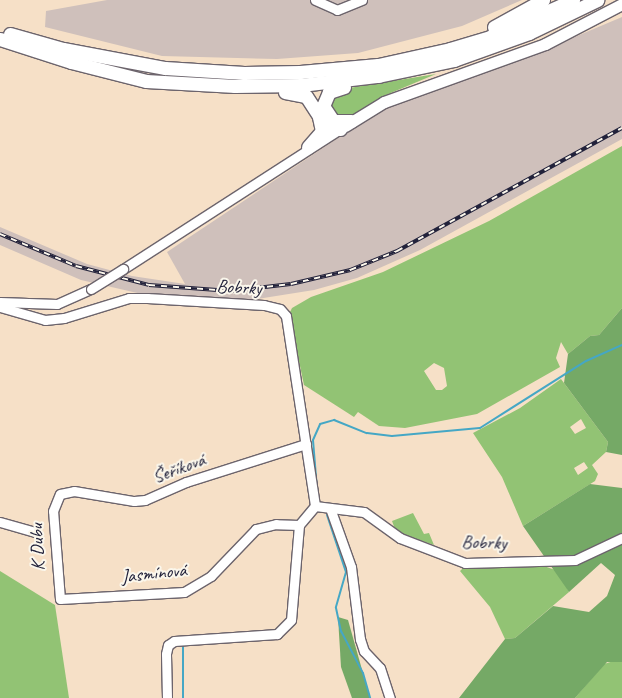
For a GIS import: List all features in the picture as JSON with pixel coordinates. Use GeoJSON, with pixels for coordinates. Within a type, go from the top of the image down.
{"type":"FeatureCollection","features":[{"type":"Feature","properties":{"kind":"highway"},"geometry":{"type":"LineString","coordinates":[[0,30],[109,59],[182,70],[300,72],[378,65],[490,37],[573,0]]}},
{"type":"Feature","properties":{"kind":"highway"},"geometry":{"type":"LineString","coordinates":[[336,127],[323,103],[332,90],[376,83],[412,70],[494,47],[597,0]]}},
{"type":"Feature","properties":{"kind":"highway"},"geometry":{"type":"LineString","coordinates":[[378,65],[475,35],[540,1]]}},
{"type":"Feature","properties":{"kind":"highway"},"geometry":{"type":"LineString","coordinates":[[0,39],[107,72],[232,91],[298,92],[309,98],[318,114],[322,131],[308,147]]}},
{"type":"Feature","properties":{"kind":"highway"},"geometry":{"type":"LineString","coordinates":[[180,84],[301,85],[412,70]]}},
{"type":"Feature","properties":{"kind":"highway"},"geometry":{"type":"LineString","coordinates":[[318,114],[336,127]]}},
{"type":"Feature","properties":{"kind":"main road"},"geometry":{"type":"LineString","coordinates":[[336,127],[411,91],[558,38],[622,4]]}},
{"type":"Feature","properties":{"kind":"street"},"geometry":{"type":"LineString","coordinates":[[315,0],[337,10],[362,0]]}},
{"type":"Feature","properties":{"kind":"street"},"geometry":{"type":"LineString","coordinates":[[0,302],[57,304],[91,290],[336,127]]}},
{"type":"Feature","properties":{"kind":"street","name":"Bobrky"},"geometry":{"type":"LineString","coordinates":[[0,307],[45,320],[89,313],[130,298],[241,303],[280,309],[286,316],[290,331],[315,506],[364,512],[400,538],[465,563],[575,560],[622,538]]}},
{"type":"Feature","properties":{"kind":"street","name":"Šeříková"},"geometry":{"type":"LineString","coordinates":[[60,494],[74,491],[134,502],[145,500],[186,482],[306,444]]}},
{"type":"Feature","properties":{"kind":"street","name":"K Dubu"},"geometry":{"type":"LineString","coordinates":[[60,494],[53,511],[60,599]]}},
{"type":"Feature","properties":{"kind":"street"},"geometry":{"type":"LineString","coordinates":[[167,698],[166,654],[168,646],[174,640],[277,634],[284,630],[291,620],[299,525],[315,506]]}},
{"type":"Feature","properties":{"kind":"street"},"geometry":{"type":"LineString","coordinates":[[330,508],[351,567],[360,639],[364,651],[380,668],[390,698]]}},
{"type":"Feature","properties":{"kind":"street"},"geometry":{"type":"LineString","coordinates":[[0,522],[36,532]]}},
{"type":"Feature","properties":{"kind":"street","name":"Jasmínová"},"geometry":{"type":"LineString","coordinates":[[60,599],[184,592],[211,576],[256,529],[276,524],[299,525]]}},
{"type":"Feature","properties":{"kind":"shaded area"},"geometry":{"type":"Polygon","coordinates":[[[107,0],[522,0],[462,26],[358,53],[277,59],[162,56],[45,27],[46,11],[107,0]]]}},
{"type":"Feature","properties":{"kind":"shaded area"},"geometry":{"type":"Polygon","coordinates":[[[622,17],[622,139],[420,250],[357,278],[314,290],[250,300],[159,298],[81,280],[0,245],[0,227],[87,264],[132,276],[185,284],[167,252],[383,108],[525,58],[622,17]]]}},
{"type":"Feature","properties":{"kind":"green space"},"geometry":{"type":"Polygon","coordinates":[[[436,74],[386,95],[348,118],[332,116],[329,98],[343,89],[436,74]]]}},
{"type":"Feature","properties":{"kind":"green space"},"geometry":{"type":"Polygon","coordinates":[[[622,146],[622,308],[599,335],[590,336],[568,354],[561,342],[556,358],[560,367],[477,414],[405,428],[379,426],[358,412],[354,417],[304,385],[289,314],[292,308],[311,297],[383,272],[489,221],[622,146]],[[434,363],[424,371],[436,390],[442,390],[447,386],[444,368],[434,363]]]}},
{"type":"Feature","properties":{"kind":"green space"},"geometry":{"type":"Polygon","coordinates":[[[622,308],[622,455],[606,452],[608,442],[564,383],[568,354],[590,336],[599,335],[622,308]]]}},
{"type":"Feature","properties":{"kind":"green space"},"geometry":{"type":"Polygon","coordinates":[[[561,379],[608,442],[606,452],[592,465],[598,474],[595,481],[523,526],[502,477],[473,433],[520,408],[561,379]],[[581,419],[570,427],[575,434],[586,428],[581,419]],[[584,462],[574,468],[578,475],[588,468],[584,462]]]}},
{"type":"Feature","properties":{"kind":"green space"},"geometry":{"type":"Polygon","coordinates":[[[590,484],[622,488],[622,662],[607,662],[575,698],[459,698],[505,639],[515,638],[553,606],[589,612],[607,596],[615,575],[601,563],[569,592],[523,526],[590,484]]]}},
{"type":"Feature","properties":{"kind":"green space"},"geometry":{"type":"Polygon","coordinates":[[[413,513],[424,534],[429,533],[434,545],[396,532],[392,521],[413,513]]]}},
{"type":"Feature","properties":{"kind":"green space"},"geometry":{"type":"Polygon","coordinates":[[[541,565],[558,571],[569,592],[515,638],[505,639],[490,607],[460,571],[463,568],[541,565]]]}},
{"type":"Feature","properties":{"kind":"green space"},"geometry":{"type":"Polygon","coordinates":[[[0,571],[55,605],[69,698],[0,698],[0,571]]]}},
{"type":"Feature","properties":{"kind":"green space"},"geometry":{"type":"Polygon","coordinates":[[[338,617],[348,620],[370,698],[352,698],[341,667],[338,617]]]}},
{"type":"Feature","properties":{"kind":"green space"},"geometry":{"type":"Polygon","coordinates":[[[617,660],[622,662],[622,698],[575,698],[604,664],[617,660]]]}},
{"type":"Feature","properties":{"kind":"waterway"},"geometry":{"type":"LineString","coordinates":[[317,489],[313,440],[320,424],[334,420],[367,433],[392,436],[480,428],[586,361],[622,345]]}},
{"type":"Feature","properties":{"kind":"waterway"},"geometry":{"type":"LineString","coordinates":[[327,515],[346,572],[336,608],[341,631],[363,673],[370,698]]}},
{"type":"Feature","properties":{"kind":"waterway"},"geometry":{"type":"LineString","coordinates":[[183,644],[183,698]]}},
{"type":"Feature","properties":{"kind":"railway"},"geometry":{"type":"LineString","coordinates":[[0,234],[76,266],[149,285],[231,291],[291,284],[350,270],[397,251],[622,128]]}}]}
